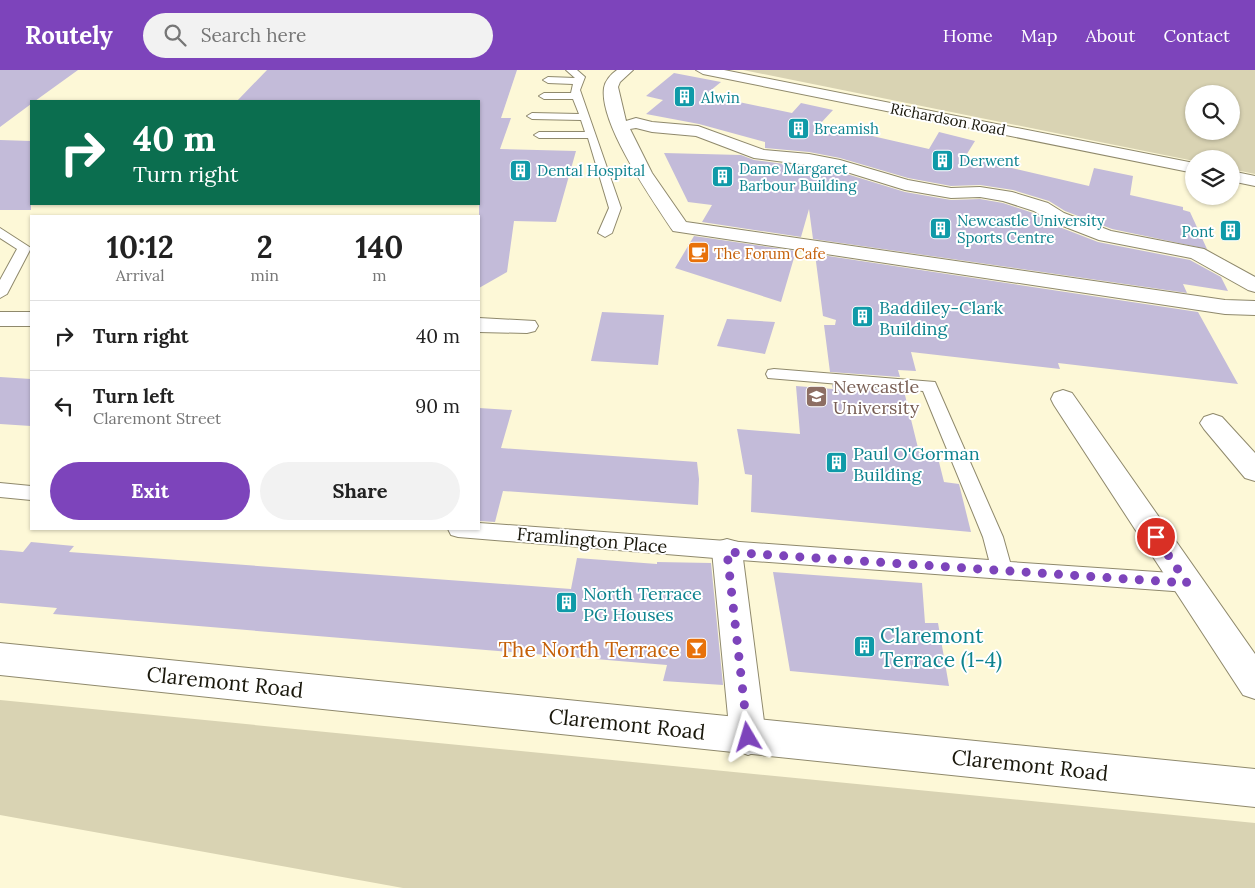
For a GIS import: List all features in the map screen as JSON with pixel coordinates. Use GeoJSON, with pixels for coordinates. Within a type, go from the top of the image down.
{"type":"FeatureCollection","features":[{"type":"Feature","properties":{"kind":"street"},"geometry":{"type":"LineString","coordinates":[[626,70],[617,76],[611,85],[612,98],[621,127],[640,172],[680,227],[1225,307],[1255,308]]}},
{"type":"Feature","properties":{"kind":"street","name":"Richardson Road"},"geometry":{"type":"LineString","coordinates":[[703,70],[1185,166]]}},
{"type":"Feature","properties":{"kind":"street"},"geometry":{"type":"LineString","coordinates":[[621,127],[636,124],[698,130],[760,154],[783,158],[810,159],[905,185],[951,193],[980,192],[1006,196],[1041,207],[1057,217],[1106,236],[1197,253],[1255,286]]}},
{"type":"Feature","properties":{"kind":"street"},"geometry":{"type":"LineString","coordinates":[[1240,178],[1255,181]]}},
{"type":"Feature","properties":{"kind":"street"},"geometry":{"type":"LineString","coordinates":[[0,319],[30,319]]}},
{"type":"Feature","properties":{"kind":"street"},"geometry":{"type":"LineString","coordinates":[[480,325],[527,326]]}},
{"type":"Feature","properties":{"kind":"street"},"geometry":{"type":"LineString","coordinates":[[1063,399],[1255,684]]}},
{"type":"Feature","properties":{"kind":"street"},"geometry":{"type":"LineString","coordinates":[[1213,423],[1255,471]]}},
{"type":"Feature","properties":{"kind":"street"},"geometry":{"type":"LineString","coordinates":[[727,552],[748,737]]}},
{"type":"Feature","properties":{"kind":"street","name":"Claremont Road"},"geometry":{"type":"LineString","coordinates":[[0,659],[1255,788]]}},
{"type":"Feature","properties":{"kind":"lane"},"geometry":{"type":"LineString","coordinates":[[571,70],[580,77],[575,90],[586,117],[615,208],[605,233]]}},
{"type":"Feature","properties":{"kind":"lane"},"geometry":{"type":"LineString","coordinates":[[548,80],[578,81]]}},
{"type":"Feature","properties":{"kind":"lane"},"geometry":{"type":"LineString","coordinates":[[544,96],[578,96]]}},
{"type":"Feature","properties":{"kind":"lane"},"geometry":{"type":"LineString","coordinates":[[532,116],[586,117]]}},
{"type":"Feature","properties":{"kind":"lane"},"geometry":{"type":"LineString","coordinates":[[540,136],[592,136]]}},
{"type":"Feature","properties":{"kind":"lane"},"geometry":{"type":"LineString","coordinates":[[0,232],[28,247],[0,294]]}},
{"type":"Feature","properties":{"kind":"lane"},"geometry":{"type":"LineString","coordinates":[[774,374],[929,386],[993,537],[1002,570]]}},
{"type":"Feature","properties":{"kind":"lane"},"geometry":{"type":"LineString","coordinates":[[0,490],[30,493]]}},
{"type":"Feature","properties":{"kind":"lane","name":"Framlington Place"},"geometry":{"type":"LineString","coordinates":[[470,530],[727,552]]}},
{"type":"Feature","properties":{"kind":"lane"},"geometry":{"type":"LineString","coordinates":[[727,552],[1187,583]]}},
{"type":"Feature","properties":{"kind":"shaded area"},"geometry":{"type":"Polygon","coordinates":[[[743,70],[1255,70],[1255,174],[1240,171],[1240,150],[1185,150],[1185,159],[743,70]]]}},
{"type":"Feature","properties":{"kind":"shaded area"},"geometry":{"type":"Polygon","coordinates":[[[0,700],[1255,823],[1255,888],[403,888],[0,815],[0,700]]]}},
{"type":"Feature","properties":{"kind":"building"},"geometry":{"type":"Polygon","coordinates":[[[0,70],[78,70],[36,100],[30,100],[30,105],[0,127],[0,70]]]}},
{"type":"Feature","properties":{"kind":"building"},"geometry":{"type":"Polygon","coordinates":[[[267,70],[517,70],[501,118],[511,118],[500,149],[576,151],[556,222],[514,221],[507,272],[480,287],[480,100],[238,100],[267,70]]]}},
{"type":"Feature","properties":{"kind":"building"},"geometry":{"type":"Polygon","coordinates":[[[674,73],[721,82],[705,95],[792,113],[801,103],[833,110],[820,124],[929,149],[939,132],[975,141],[965,157],[1089,186],[1094,168],[1133,176],[1130,195],[1183,207],[1183,210],[1190,212],[1207,249],[1112,229],[1065,211],[1049,201],[1013,190],[980,185],[951,186],[908,178],[840,158],[809,152],[765,148],[765,142],[699,124],[646,114],[663,100],[646,96],[674,73]]]}},
{"type":"Feature","properties":{"kind":"building"},"geometry":{"type":"Polygon","coordinates":[[[0,140],[30,141],[31,210],[0,210],[0,140]]]}},
{"type":"Feature","properties":{"kind":"building"},"geometry":{"type":"Polygon","coordinates":[[[664,153],[741,155],[754,160],[837,171],[905,192],[951,200],[980,199],[1003,203],[1033,213],[1049,223],[1098,242],[1190,260],[1221,277],[1228,291],[1183,284],[1187,293],[813,239],[809,209],[801,237],[702,222],[712,205],[688,202],[664,153]]]}},
{"type":"Feature","properties":{"kind":"building"},"geometry":{"type":"Polygon","coordinates":[[[694,236],[796,251],[781,302],[675,268],[694,236]]]}},
{"type":"Feature","properties":{"kind":"building"},"geometry":{"type":"Polygon","coordinates":[[[815,254],[1198,312],[1238,384],[1058,363],[1060,369],[911,352],[916,371],[898,370],[900,377],[830,372],[824,325],[835,325],[836,320],[823,316],[815,254]]]}},
{"type":"Feature","properties":{"kind":"building"},"geometry":{"type":"Polygon","coordinates":[[[602,312],[664,315],[658,365],[591,361],[602,312]]]}},
{"type":"Feature","properties":{"kind":"building"},"geometry":{"type":"Polygon","coordinates":[[[727,319],[775,322],[765,354],[717,346],[727,319]]]}},
{"type":"Feature","properties":{"kind":"building"},"geometry":{"type":"Polygon","coordinates":[[[0,377],[30,379],[30,426],[0,424],[0,377]]]}},
{"type":"Feature","properties":{"kind":"building","name":"Paul O'Gorman Building"},"geometry":{"type":"Polygon","coordinates":[[[832,385],[904,391],[919,452],[937,454],[944,482],[959,484],[971,532],[751,512],[752,475],[745,474],[737,429],[800,434],[796,386],[833,389],[832,385]]]}},
{"type":"Feature","properties":{"kind":"building"},"geometry":{"type":"Polygon","coordinates":[[[480,408],[512,410],[501,448],[697,462],[699,479],[698,505],[503,491],[495,522],[480,521],[480,408]]]}},
{"type":"Feature","properties":{"kind":"building"},"geometry":{"type":"Polygon","coordinates":[[[31,542],[74,546],[69,552],[571,589],[577,558],[657,564],[657,562],[711,563],[723,685],[663,681],[667,665],[53,614],[57,608],[0,603],[0,550],[23,552],[31,542]]]}},
{"type":"Feature","properties":{"kind":"building","name":"Claremont Terrace (1-4)"},"geometry":{"type":"Polygon","coordinates":[[[773,572],[922,583],[925,623],[938,623],[949,686],[790,671],[773,572]]]}},
{"type":"Feature","properties":{"kind":"place","name":"Alwin"},"geometry":{"type":"Point","coordinates":[685,97]}},
{"type":"Feature","properties":{"kind":"place","name":"Breamish"},"geometry":{"type":"Point","coordinates":[798,128]}},
{"type":"Feature","properties":{"kind":"place","name":"Derwent"},"geometry":{"type":"Point","coordinates":[943,160]}},
{"type":"Feature","properties":{"kind":"place","name":"Dental Hospital"},"geometry":{"type":"Point","coordinates":[521,170]}},
{"type":"Feature","properties":{"kind":"place","name":"Dame Margaret Barbour Building"},"geometry":{"type":"Point","coordinates":[723,177]}},
{"type":"Feature","properties":{"kind":"place","name":"Newcastle University Sports Centre"},"geometry":{"type":"Point","coordinates":[941,229]}},
{"type":"Feature","properties":{"kind":"place","name":"Pont"},"geometry":{"type":"Point","coordinates":[1230,231]}},
{"type":"Feature","properties":{"kind":"place","name":"The Forum Cafe"},"geometry":{"type":"Point","coordinates":[698,253]}},
{"type":"Feature","properties":{"kind":"place","name":"Baddiley-Clark Building"},"geometry":{"type":"Point","coordinates":[863,317]}},
{"type":"Feature","properties":{"kind":"place","name":"Newcastle University"},"geometry":{"type":"Point","coordinates":[817,396]}},
{"type":"Feature","properties":{"kind":"place","name":"Paul O'Gorman Building"},"geometry":{"type":"Point","coordinates":[837,463]}},
{"type":"Feature","properties":{"kind":"place","name":"North Terrace PG Houses"},"geometry":{"type":"Point","coordinates":[567,603]}},
{"type":"Feature","properties":{"kind":"place","name":"Claremont Terrace (1-4)"},"geometry":{"type":"Point","coordinates":[864,647]}},
{"type":"Feature","properties":{"kind":"place","name":"The North Terrace"},"geometry":{"type":"Point","coordinates":[696,649]}},
{"type":"Feature","properties":{"kind":"route"},"geometry":{"type":"LineString","coordinates":[[748,737],[727,552],[1187,583],[1156,537]]}}]}
